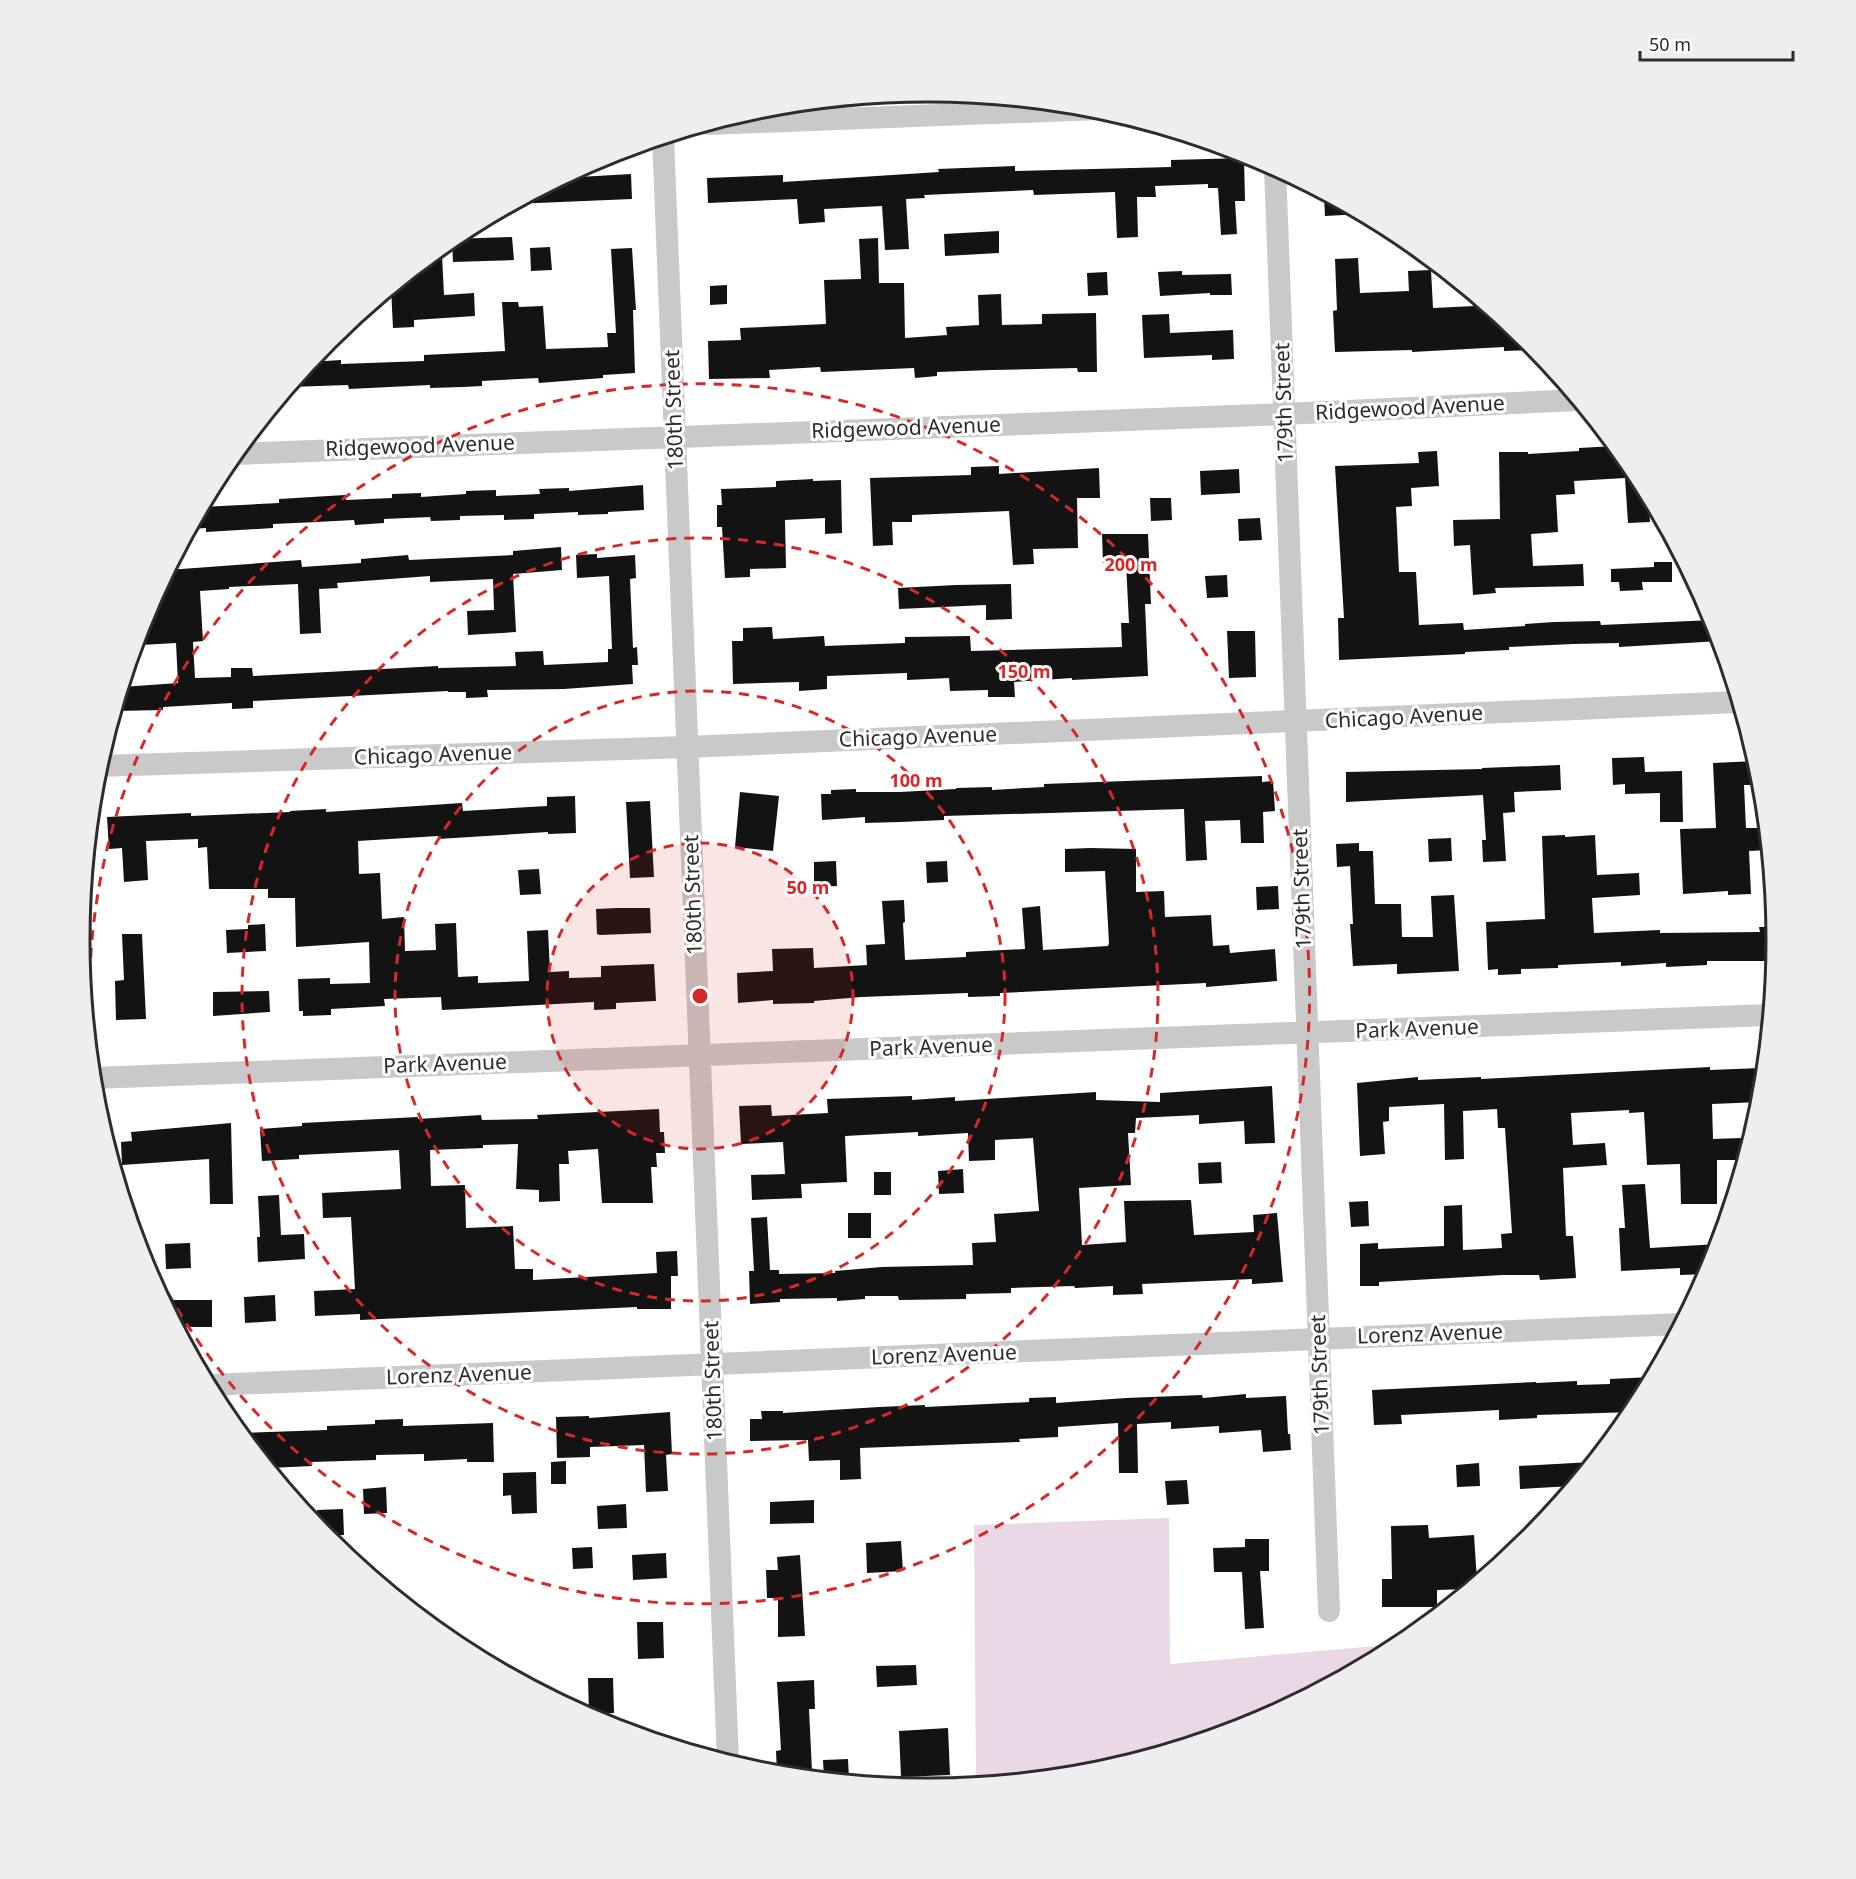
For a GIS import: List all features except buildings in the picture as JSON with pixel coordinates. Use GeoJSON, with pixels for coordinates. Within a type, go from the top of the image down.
{"type":"FeatureCollection","features":[{"type":"Feature","properties":{"kind":"street"},"geometry":{"type":"LineString","coordinates":[[745,122],[1044,110]]}},
{"type":"Feature","properties":{"kind":"street","name":"180th Street"},"geometry":{"type":"LineString","coordinates":[[663,145],[728,1753]]}},
{"type":"Feature","properties":{"kind":"street","name":"179th Street"},"geometry":{"type":"LineString","coordinates":[[1275,177],[1329,1611]]}},
{"type":"Feature","properties":{"kind":"street","name":"Ridgewood Avenue"},"geometry":{"type":"LineString","coordinates":[[246,454],[1284,414],[1569,400]]}},
{"type":"Feature","properties":{"kind":"street","name":"Chicago Avenue"},"geometry":{"type":"LineString","coordinates":[[109,766],[687,747],[1731,702]]}},
{"type":"Feature","properties":{"kind":"street","name":"Park Avenue"},"geometry":{"type":"LineString","coordinates":[[102,1078],[1762,1015]]}},
{"type":"Feature","properties":{"kind":"street","name":"Lorenz Avenue"},"geometry":{"type":"LineString","coordinates":[[218,1385],[1672,1324]]}},
{"type":"Feature","properties":{"kind":"shaded area"},"geometry":{"type":"Polygon","coordinates":[[[1169,1518],[1170,1664],[1378,1646],[1299,1691],[1249,1714],[1197,1733],[1145,1749],[1091,1761],[1037,1770],[976,1776],[974,1525],[1169,1518]]]}}]}
